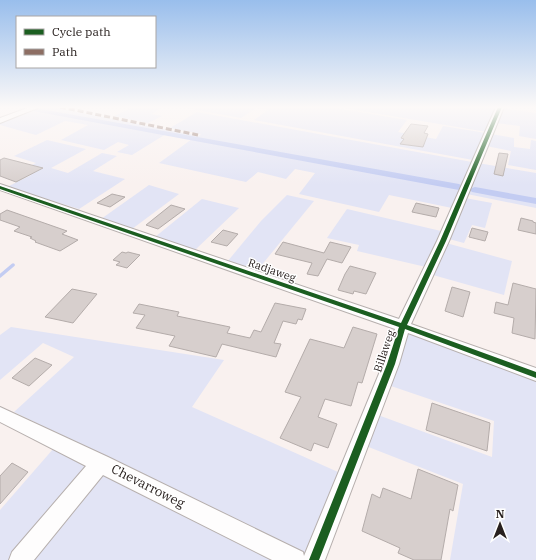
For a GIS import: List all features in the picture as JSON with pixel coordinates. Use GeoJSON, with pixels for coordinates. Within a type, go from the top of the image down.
{"type":"FeatureCollection","features":[{"type":"Feature","properties":{"kind":"street","name":"Billaweg"},"geometry":{"type":"LineString","coordinates":[[314,560],[388,372],[403,326],[443,241],[489,133]]}},
{"type":"Feature","properties":{"kind":"street","name":"Radjaweg"},"geometry":{"type":"LineString","coordinates":[[0,187],[403,326],[536,375]]}},
{"type":"Feature","properties":{"kind":"street","name":"Chevarroweg"},"geometry":{"type":"LineString","coordinates":[[0,414],[295,560]]}},
{"type":"Feature","properties":{"kind":"street"},"geometry":{"type":"LineString","coordinates":[[20,560],[100,463]]}},
{"type":"Feature","properties":{"kind":"shaded area"},"geometry":{"type":"Polygon","coordinates":[[[73,133],[184,133],[199,136],[201,134],[197,133],[313,133],[472,162],[467,177],[452,208],[389,195],[379,212],[299,194],[315,173],[295,169],[286,179],[258,172],[246,182],[159,163],[192,139],[166,134],[132,155],[117,152],[129,145],[118,142],[104,150],[61,140],[73,133]]]}},
{"type":"Feature","properties":{"kind":"shaded area"},"geometry":{"type":"Polygon","coordinates":[[[326,133],[404,133],[436,139],[439,133],[486,133],[473,160],[326,133]]]}},
{"type":"Feature","properties":{"kind":"shaded area"},"geometry":{"type":"Polygon","coordinates":[[[519,133],[536,133],[536,139],[519,136],[519,133]]]}},
{"type":"Feature","properties":{"kind":"shaded area"},"geometry":{"type":"Polygon","coordinates":[[[491,134],[514,138],[514,147],[530,149],[531,140],[536,141],[536,170],[508,165],[511,151],[486,146],[491,134]]]}},
{"type":"Feature","properties":{"kind":"shaded area"},"geometry":{"type":"Polygon","coordinates":[[[47,140],[86,149],[51,168],[68,173],[102,153],[117,156],[93,171],[125,179],[79,209],[7,187],[31,175],[19,171],[36,163],[14,156],[47,140]]]}},
{"type":"Feature","properties":{"kind":"shaded area"},"geometry":{"type":"Polygon","coordinates":[[[478,163],[536,173],[536,208],[467,194],[478,163]]]}},
{"type":"Feature","properties":{"kind":"shaded area"},"geometry":{"type":"Polygon","coordinates":[[[149,185],[179,194],[132,229],[101,219],[149,185]]]}},
{"type":"Feature","properties":{"kind":"shaded area"},"geometry":{"type":"Polygon","coordinates":[[[287,195],[314,201],[256,272],[227,262],[261,221],[287,195]]]}},
{"type":"Feature","properties":{"kind":"shaded area"},"geometry":{"type":"Polygon","coordinates":[[[465,198],[492,203],[485,228],[472,225],[464,243],[449,239],[465,198]]]}},
{"type":"Feature","properties":{"kind":"shaded area"},"geometry":{"type":"Polygon","coordinates":[[[202,199],[239,208],[195,250],[155,237],[202,199]]]}},
{"type":"Feature","properties":{"kind":"shaded area"},"geometry":{"type":"Polygon","coordinates":[[[347,209],[441,231],[426,267],[357,251],[359,245],[327,238],[347,209]]]}},
{"type":"Feature","properties":{"kind":"shaded area"},"geometry":{"type":"Polygon","coordinates":[[[446,243],[512,261],[504,295],[433,275],[446,243]]]}},
{"type":"Feature","properties":{"kind":"shaded area"},"geometry":{"type":"Polygon","coordinates":[[[11,327],[224,360],[192,407],[338,472],[306,554],[14,412],[74,357],[43,343],[0,380],[0,335],[11,327]]]}},
{"type":"Feature","properties":{"kind":"shaded area"},"geometry":{"type":"Polygon","coordinates":[[[408,331],[536,379],[536,560],[450,560],[463,484],[366,446],[378,415],[492,457],[494,421],[388,385],[408,331]]]}},
{"type":"Feature","properties":{"kind":"shaded area"},"geometry":{"type":"Polygon","coordinates":[[[54,448],[92,465],[12,560],[0,560],[0,510],[54,448]]]}},
{"type":"Feature","properties":{"kind":"shaded area"},"geometry":{"type":"Polygon","coordinates":[[[102,473],[278,560],[32,560],[102,473]]]}},
{"type":"Feature","properties":{"kind":"building"},"geometry":{"type":"Polygon","coordinates":[[[404,133],[428,134],[423,147],[400,144],[404,139],[401,138],[404,133]]]}},
{"type":"Feature","properties":{"kind":"building"},"geometry":{"type":"Polygon","coordinates":[[[499,153],[508,154],[503,176],[494,174],[499,153]]]}},
{"type":"Feature","properties":{"kind":"building"},"geometry":{"type":"Polygon","coordinates":[[[4,158],[43,168],[16,182],[0,176],[0,160],[4,158]]]}},
{"type":"Feature","properties":{"kind":"building"},"geometry":{"type":"Polygon","coordinates":[[[112,194],[125,197],[110,207],[97,203],[112,194]]]}},
{"type":"Feature","properties":{"kind":"building"},"geometry":{"type":"Polygon","coordinates":[[[416,203],[439,208],[436,217],[412,212],[416,203]]]}},
{"type":"Feature","properties":{"kind":"building"},"geometry":{"type":"Polygon","coordinates":[[[171,205],[185,209],[158,229],[146,225],[171,205]]]}},
{"type":"Feature","properties":{"kind":"building"},"geometry":{"type":"Polygon","coordinates":[[[7,210],[67,231],[62,234],[78,240],[60,251],[35,242],[36,241],[30,238],[32,237],[14,231],[20,227],[0,220],[0,214],[7,210]]]}},
{"type":"Feature","properties":{"kind":"building"},"geometry":{"type":"Polygon","coordinates":[[[521,218],[536,223],[536,234],[518,230],[521,218]]]}},
{"type":"Feature","properties":{"kind":"building"},"geometry":{"type":"Polygon","coordinates":[[[472,228],[488,232],[485,241],[469,237],[472,228]]]}},
{"type":"Feature","properties":{"kind":"building"},"geometry":{"type":"Polygon","coordinates":[[[223,230],[238,234],[227,246],[211,242],[223,230]]]}},
{"type":"Feature","properties":{"kind":"building"},"geometry":{"type":"Polygon","coordinates":[[[283,242],[324,253],[330,242],[351,247],[342,263],[327,259],[318,276],[307,274],[312,263],[275,254],[283,242]]]}},
{"type":"Feature","properties":{"kind":"building"},"geometry":{"type":"Polygon","coordinates":[[[122,252],[140,255],[127,268],[116,265],[120,262],[113,260],[122,252]]]}},
{"type":"Feature","properties":{"kind":"building"},"geometry":{"type":"Polygon","coordinates":[[[350,266],[376,273],[366,294],[354,291],[353,294],[338,290],[350,266]]]}},
{"type":"Feature","properties":{"kind":"building"},"geometry":{"type":"Polygon","coordinates":[[[513,283],[536,289],[535,339],[512,333],[514,318],[494,313],[496,302],[508,305],[513,283]]]}},
{"type":"Feature","properties":{"kind":"building"},"geometry":{"type":"Polygon","coordinates":[[[452,287],[470,292],[463,317],[445,311],[452,287]]]}},
{"type":"Feature","properties":{"kind":"building"},"geometry":{"type":"Polygon","coordinates":[[[72,289],[97,294],[73,323],[45,317],[72,289]]]}},
{"type":"Feature","properties":{"kind":"building"},"geometry":{"type":"Polygon","coordinates":[[[275,303],[306,309],[302,320],[298,319],[296,324],[283,321],[274,343],[281,344],[276,357],[222,344],[216,357],[169,346],[175,336],[136,328],[145,315],[133,313],[139,304],[179,312],[177,316],[230,327],[227,333],[250,338],[254,330],[261,332],[275,303]]]}},
{"type":"Feature","properties":{"kind":"building"},"geometry":{"type":"Polygon","coordinates":[[[353,327],[377,334],[362,383],[358,382],[351,406],[325,399],[318,417],[337,424],[328,448],[314,443],[311,451],[280,438],[301,397],[285,392],[310,339],[344,348],[353,327]]]}},
{"type":"Feature","properties":{"kind":"building"},"geometry":{"type":"Polygon","coordinates":[[[35,358],[52,365],[29,386],[12,378],[35,358]]]}},
{"type":"Feature","properties":{"kind":"building"},"geometry":{"type":"Polygon","coordinates":[[[432,403],[490,423],[487,451],[426,430],[432,403]]]}},
{"type":"Feature","properties":{"kind":"building"},"geometry":{"type":"Polygon","coordinates":[[[12,463],[28,472],[0,504],[0,476],[12,463]]]}},
{"type":"Feature","properties":{"kind":"building"},"geometry":{"type":"Polygon","coordinates":[[[418,469],[458,485],[453,511],[450,509],[441,560],[414,560],[398,553],[400,548],[362,531],[372,494],[380,498],[383,488],[411,499],[418,469]]]}},
{"type":"Feature","properties":{"kind":"waterway"},"geometry":{"type":"LineString","coordinates":[[162,133],[459,187]]}},
{"type":"Feature","properties":{"kind":"waterway"},"geometry":{"type":"LineString","coordinates":[[475,190],[536,201]]}},
{"type":"Feature","properties":{"kind":"waterway"},"geometry":{"type":"LineString","coordinates":[[0,276],[13,265]]}},
{"type":"Feature","properties":{"kind":"marked path"},"geometry":{"type":"LineString","coordinates":[[189,133],[198,135]]}},
{"type":"Feature","properties":{"kind":"cycle path"},"geometry":{"type":"LineString","coordinates":[[314,560],[391,364],[403,326],[443,241],[489,133]]}},
{"type":"Feature","properties":{"kind":"cycle path"},"geometry":{"type":"LineString","coordinates":[[0,187],[403,326],[536,375]]}}]}
